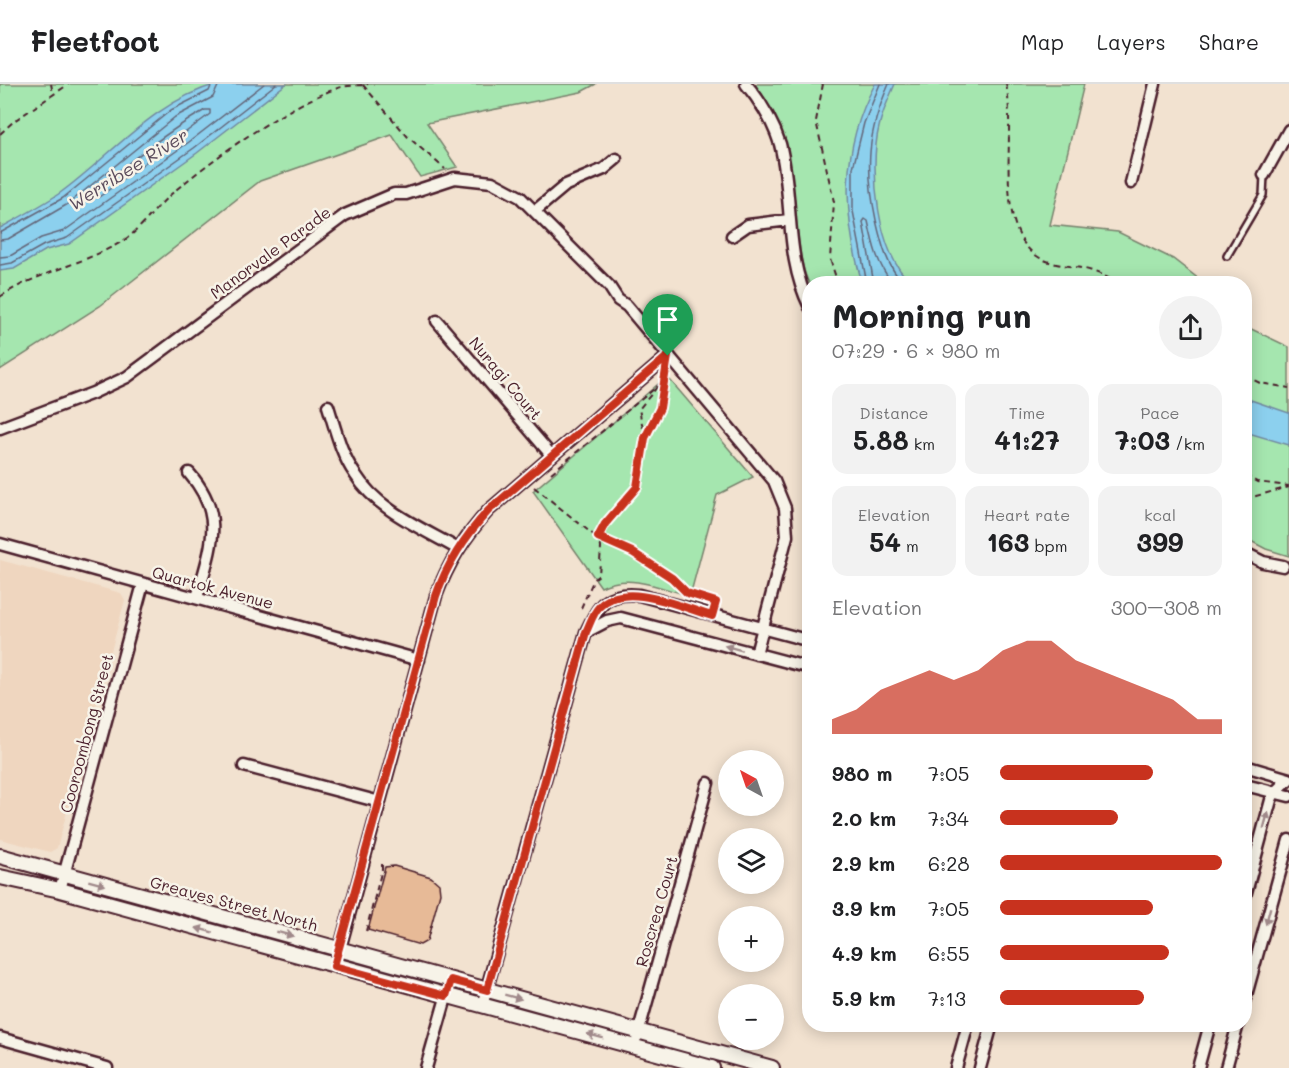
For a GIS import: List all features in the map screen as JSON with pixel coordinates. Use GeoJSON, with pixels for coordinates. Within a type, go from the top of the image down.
{"type":"FeatureCollection","features":[{"type":"Feature","properties":{"kind":"street"},"geometry":{"type":"LineString","coordinates":[[746,84],[762,105],[779,143],[797,275],[802,287]]}},
{"type":"Feature","properties":{"kind":"street"},"geometry":{"type":"LineString","coordinates":[[1131,183],[1155,84]]}},
{"type":"Feature","properties":{"kind":"street"},"geometry":{"type":"LineString","coordinates":[[1264,176],[1289,130]]}},
{"type":"Feature","properties":{"kind":"street"},"geometry":{"type":"LineString","coordinates":[[535,211],[566,186],[604,169],[616,159]]}},
{"type":"Feature","properties":{"kind":"street","name":"Manorvale Parade"},"geometry":{"type":"LineString","coordinates":[[0,428],[93,393],[127,377],[345,215],[394,194],[412,192],[455,178],[492,182],[511,190],[535,211],[609,286],[615,298],[627,306],[764,469],[781,495],[785,508],[787,536],[756,654]]}},
{"type":"Feature","properties":{"kind":"street"},"geometry":{"type":"LineString","coordinates":[[732,236],[748,225],[789,220]]}},
{"type":"Feature","properties":{"kind":"street","name":"Nuragi Court"},"geometry":{"type":"LineString","coordinates":[[437,321],[552,456]]}},
{"type":"Feature","properties":{"kind":"street"},"geometry":{"type":"LineString","coordinates":[[334,966],[442,580],[458,549],[484,515],[668,356]]}},
{"type":"Feature","properties":{"kind":"street"},"geometry":{"type":"LineString","coordinates":[[328,406],[350,464],[373,496],[391,510],[458,549]]}},
{"type":"Feature","properties":{"kind":"street"},"geometry":{"type":"LineString","coordinates":[[189,473],[205,493],[214,522],[212,542],[197,598]]}},
{"type":"Feature","properties":{"kind":"street","name":"Quartok Avenue"},"geometry":{"type":"LineString","coordinates":[[0,544],[419,660]]}},
{"type":"Feature","properties":{"kind":"street"},"geometry":{"type":"LineString","coordinates":[[1252,557],[1283,566]]}},
{"type":"Feature","properties":{"kind":"street","name":"Cooroombong Street"},"geometry":{"type":"LineString","coordinates":[[60,890],[143,584]]}},
{"type":"Feature","properties":{"kind":"street"},"geometry":{"type":"LineString","coordinates":[[482,1005],[586,632],[597,608],[608,600],[625,594],[802,639]]}},
{"type":"Feature","properties":{"kind":"street"},"geometry":{"type":"LineString","coordinates":[[586,632],[607,621],[621,618],[802,667]]}},
{"type":"Feature","properties":{"kind":"street"},"geometry":{"type":"LineString","coordinates":[[244,766],[380,802]]}},
{"type":"Feature","properties":{"kind":"street"},"geometry":{"type":"LineString","coordinates":[[1252,768],[1289,779]]}},
{"type":"Feature","properties":{"kind":"street"},"geometry":{"type":"LineString","coordinates":[[1252,872],[1274,793],[1289,779]]}},
{"type":"Feature","properties":{"kind":"street","name":"Roscrea Court"},"geometry":{"type":"LineString","coordinates":[[634,1046],[708,783]]}},
{"type":"Feature","properties":{"kind":"street"},"geometry":{"type":"LineString","coordinates":[[1252,787],[1289,796]]}},
{"type":"Feature","properties":{"kind":"street"},"geometry":{"type":"LineString","coordinates":[[1252,974],[1289,840]]}},
{"type":"Feature","properties":{"kind":"street","name":"Greaves Street North"},"geometry":{"type":"LineString","coordinates":[[0,856],[638,1031],[756,1066],[772,1068]]}},
{"type":"Feature","properties":{"kind":"street","name":"Greaves Street North"},"geometry":{"type":"LineString","coordinates":[[0,877],[60,890],[712,1068]]}},
{"type":"Feature","properties":{"kind":"street"},"geometry":{"type":"LineString","coordinates":[[426,1068],[451,980]]}},
{"type":"Feature","properties":{"kind":"street"},"geometry":{"type":"LineString","coordinates":[[956,1068],[966,1032]]}},
{"type":"Feature","properties":{"kind":"street"},"geometry":{"type":"LineString","coordinates":[[980,1068],[990,1032]]}},
{"type":"Feature","properties":{"kind":"street"},"geometry":{"type":"LineString","coordinates":[[1198,1068],[1208,1032]]}},
{"type":"Feature","properties":{"kind":"street"},"geometry":{"type":"LineString","coordinates":[[1226,1068],[1236,1032]]}},
{"type":"Feature","properties":{"kind":"street"},"geometry":{"type":"LineString","coordinates":[[0,1038],[107,1068]]}},
{"type":"Feature","properties":{"kind":"lane"},"geometry":{"type":"LineString","coordinates":[[1227,256],[1263,195],[1264,176]]}},
{"type":"Feature","properties":{"kind":"path"},"geometry":{"type":"LineString","coordinates":[[51,84],[53,93]]}},
{"type":"Feature","properties":{"kind":"path"},"geometry":{"type":"LineString","coordinates":[[0,134],[14,121],[69,84]]}},
{"type":"Feature","properties":{"kind":"path"},"geometry":{"type":"LineString","coordinates":[[0,297],[18,285],[91,257],[123,241],[156,207],[200,169],[306,102],[342,87],[368,84]]}},
{"type":"Feature","properties":{"kind":"path"},"geometry":{"type":"LineString","coordinates":[[823,84],[816,121],[834,202],[830,259],[835,276]]}},
{"type":"Feature","properties":{"kind":"path"},"geometry":{"type":"LineString","coordinates":[[1006,84],[1011,129],[1009,198],[1013,224],[1019,236],[1038,257],[1050,263],[1082,268],[1100,276]]}},
{"type":"Feature","properties":{"kind":"path"},"geometry":{"type":"LineString","coordinates":[[363,85],[408,137],[455,178]]}},
{"type":"Feature","properties":{"kind":"path"},"geometry":{"type":"LineString","coordinates":[[581,608],[594,579],[599,575],[602,548],[598,537],[605,524],[637,487],[645,438],[660,408],[668,356]]}},
{"type":"Feature","properties":{"kind":"path"},"geometry":{"type":"LineString","coordinates":[[1252,379],[1289,388]]}},
{"type":"Feature","properties":{"kind":"path"},"geometry":{"type":"LineString","coordinates":[[645,438],[639,409],[665,380]]}},
{"type":"Feature","properties":{"kind":"path"},"geometry":{"type":"LineString","coordinates":[[549,474],[665,380]]}},
{"type":"Feature","properties":{"kind":"path"},"geometry":{"type":"LineString","coordinates":[[1252,479],[1257,482],[1289,487]]}},
{"type":"Feature","properties":{"kind":"path"},"geometry":{"type":"LineString","coordinates":[[522,481],[529,490],[535,486],[598,537],[632,552],[672,578],[687,593],[716,602],[712,616]]}},
{"type":"Feature","properties":{"kind":"path"},"geometry":{"type":"LineString","coordinates":[[1252,497],[1289,487]]}},
{"type":"Feature","properties":{"kind":"path"},"geometry":{"type":"LineString","coordinates":[[366,931],[382,869],[382,860]]}},
{"type":"Feature","properties":{"kind":"shaded area"},"geometry":{"type":"Polygon","coordinates":[[[0,560],[121,593],[125,600],[57,848],[50,852],[0,839],[0,560]]]}},
{"type":"Feature","properties":{"kind":"green space"},"geometry":{"type":"Polygon","coordinates":[[[0,84],[596,84],[581,92],[427,123],[457,167],[420,177],[392,135],[260,181],[100,306],[0,370],[0,84]]]}},
{"type":"Feature","properties":{"kind":"green space"},"geometry":{"type":"Polygon","coordinates":[[[755,84],[1084,84],[1050,225],[1118,232],[1173,259],[1195,276],[806,276],[801,256],[790,169],[782,135],[755,84]]]}},
{"type":"Feature","properties":{"kind":"green space"},"geometry":{"type":"Polygon","coordinates":[[[1252,329],[1289,347],[1289,556],[1252,542],[1252,329]]]}},
{"type":"Feature","properties":{"kind":"green space"},"geometry":{"type":"Polygon","coordinates":[[[663,380],[670,380],[753,477],[717,495],[690,596],[646,583],[623,581],[601,587],[533,491],[663,380]]]}},
{"type":"Feature","properties":{"kind":"water","name":"Werribee River"},"geometry":{"type":"Polygon","coordinates":[[[217,84],[286,84],[197,153],[69,244],[46,250],[14,269],[0,271],[0,228],[60,193],[153,116],[194,92],[217,84]]]}},
{"type":"Feature","properties":{"kind":"water"},"geometry":{"type":"Polygon","coordinates":[[[875,84],[895,84],[879,127],[876,144],[876,187],[884,233],[891,253],[906,276],[860,276],[851,232],[848,182],[850,157],[864,108],[875,84]]]}},
{"type":"Feature","properties":{"kind":"water"},"geometry":{"type":"Polygon","coordinates":[[[1252,400],[1289,413],[1289,445],[1252,434],[1252,400]]]}},
{"type":"Feature","properties":{"kind":"building"},"geometry":{"type":"Polygon","coordinates":[[[394,866],[431,877],[439,884],[440,893],[427,941],[420,945],[368,930],[385,867],[394,866]]]}},
{"type":"Feature","properties":{"kind":"route"},"geometry":{"type":"LineString","coordinates":[[668,356],[660,408],[645,438],[643,464],[637,487],[605,524],[598,537],[632,552],[672,578],[687,593],[716,602],[712,616],[625,594],[608,600],[597,608],[586,632],[487,990],[451,980],[446,996],[334,966],[436,596],[448,566],[478,521],[489,510],[668,356]]}}]}
